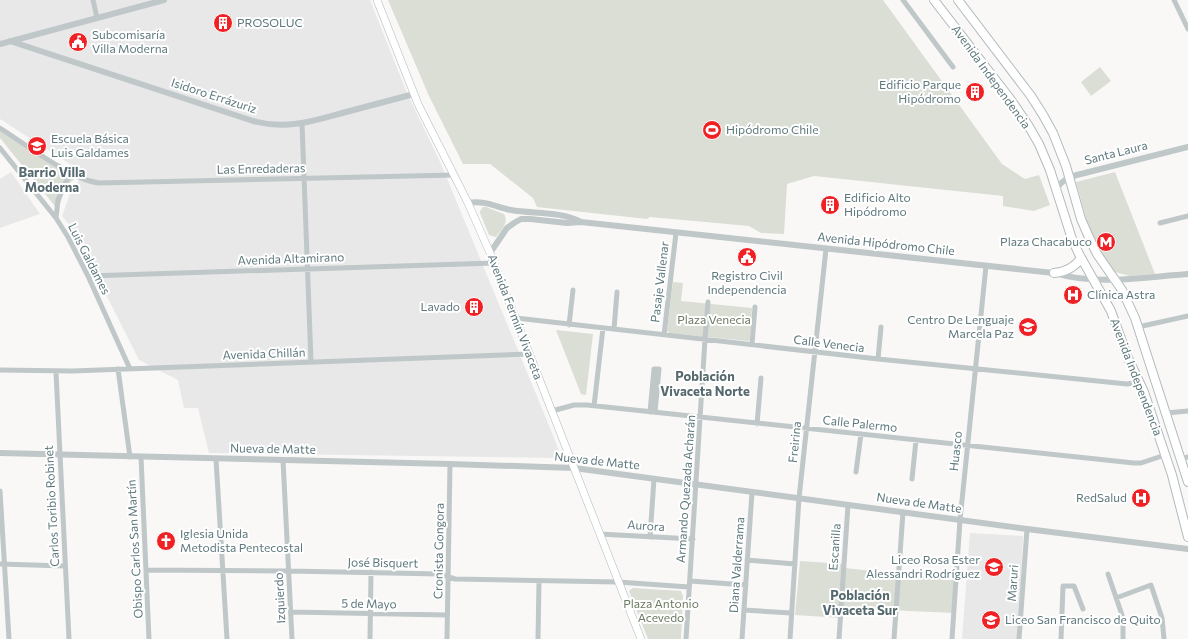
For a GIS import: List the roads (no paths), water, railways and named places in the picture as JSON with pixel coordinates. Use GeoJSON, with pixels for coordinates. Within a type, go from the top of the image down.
{"type":"FeatureCollection","features":[{"type":"Feature","properties":{"kind":"main road","name":"Avenida Fermín Vivaceta"},"geometry":{"type":"LineString","coordinates":[[377,0],[414,94],[468,202],[490,253],[639,638]]}},
{"type":"Feature","properties":{"kind":"main road","name":"Avenida Independencia"},"geometry":{"type":"LineString","coordinates":[[934,0],[983,63],[1028,125],[1044,155],[1070,234],[1081,258],[1111,311],[1128,358],[1140,382],[1186,518],[1188,537]]}},
{"type":"Feature","properties":{"kind":"main road","name":"Avenida Independencia"},"geometry":{"type":"LineString","coordinates":[[958,0],[1044,115],[1059,145],[1081,219],[1088,236],[1097,254],[1115,279],[1128,302],[1138,327],[1166,413],[1184,458],[1188,482]]}},
{"type":"Feature","properties":{"kind":"main road"},"geometry":{"type":"LineString","coordinates":[[1054,273],[1072,267],[1081,258]]}},
{"type":"Feature","properties":{"kind":"street"},"geometry":{"type":"LineString","coordinates":[[93,0],[97,18]]}},
{"type":"Feature","properties":{"kind":"street"},"geometry":{"type":"LineString","coordinates":[[0,44],[164,0]]}},
{"type":"Feature","properties":{"kind":"street"},"geometry":{"type":"LineString","coordinates":[[903,0],[953,67]]}},
{"type":"Feature","properties":{"kind":"street"},"geometry":{"type":"LineString","coordinates":[[1174,0],[1188,29]]}},
{"type":"Feature","properties":{"kind":"street"},"geometry":{"type":"LineString","coordinates":[[34,34],[32,43],[36,49]]}},
{"type":"Feature","properties":{"kind":"street","name":"Isidoro Errázuriz"},"geometry":{"type":"LineString","coordinates":[[10,41],[253,121],[273,125],[302,123],[414,94]]}},
{"type":"Feature","properties":{"kind":"street"},"geometry":{"type":"LineString","coordinates":[[302,123],[311,362]]}},
{"type":"Feature","properties":{"kind":"street","name":"Las Enredaderas"},"geometry":{"type":"LineString","coordinates":[[0,128],[44,158],[70,173],[85,180],[99,183],[454,175]]}},
{"type":"Feature","properties":{"kind":"street","name":"Santa Laura"},"geometry":{"type":"LineString","coordinates":[[1069,177],[1188,147]]}},
{"type":"Feature","properties":{"kind":"street","name":"Luis Galdames"},"geometry":{"type":"LineString","coordinates":[[0,149],[56,218],[68,237],[88,276],[130,369]]}},
{"type":"Feature","properties":{"kind":"street"},"geometry":{"type":"LineString","coordinates":[[56,218],[58,200],[70,173]]}},
{"type":"Feature","properties":{"kind":"street"},"geometry":{"type":"LineString","coordinates":[[1056,191],[1060,184],[1069,177]]}},
{"type":"Feature","properties":{"kind":"street","name":"Avenida Hipódromo Chile"},"geometry":{"type":"LineString","coordinates":[[468,202],[482,202],[511,210],[568,217],[581,222]]}},
{"type":"Feature","properties":{"kind":"street"},"geometry":{"type":"LineString","coordinates":[[1160,223],[1188,216]]}},
{"type":"Feature","properties":{"kind":"street","name":"Avenida Hipódromo Chile"},"geometry":{"type":"LineString","coordinates":[[490,253],[507,228],[521,219],[530,219],[567,223],[581,222],[1054,273],[1073,278],[1115,279],[1188,274]]}},
{"type":"Feature","properties":{"kind":"street","name":"Pasaje Vallenar"},"geometry":{"type":"LineString","coordinates":[[664,335],[676,232]]}},
{"type":"Feature","properties":{"kind":"street","name":"Freirina"},"geometry":{"type":"LineString","coordinates":[[790,639],[799,498],[826,249]]}},
{"type":"Feature","properties":{"kind":"street","name":"Avenida Altamirano"},"geometry":{"type":"LineString","coordinates":[[88,276],[494,263]]}},
{"type":"Feature","properties":{"kind":"street","name":"Huasco"},"geometry":{"type":"LineString","coordinates":[[952,639],[966,446],[986,266]]}},
{"type":"Feature","properties":{"kind":"street"},"geometry":{"type":"LineString","coordinates":[[569,325],[573,290]]}},
{"type":"Feature","properties":{"kind":"street"},"geometry":{"type":"LineString","coordinates":[[614,329],[617,292]]}},
{"type":"Feature","properties":{"kind":"street","name":"Armando Quezada Acharán"},"geometry":{"type":"LineString","coordinates":[[686,639],[708,302]]}},
{"type":"Feature","properties":{"kind":"street"},"geometry":{"type":"LineString","coordinates":[[752,344],[755,307]]}},
{"type":"Feature","properties":{"kind":"street"},"geometry":{"type":"LineString","coordinates":[[1138,327],[1188,316]]}},
{"type":"Feature","properties":{"kind":"street","name":"Calle Venecia"},"geometry":{"type":"LineString","coordinates":[[516,318],[975,369],[1127,384],[1140,382]]}},
{"type":"Feature","properties":{"kind":"street"},"geometry":{"type":"LineString","coordinates":[[878,359],[881,327]]}},
{"type":"Feature","properties":{"kind":"street"},"geometry":{"type":"LineString","coordinates":[[594,406],[603,328]]}},
{"type":"Feature","properties":{"kind":"street","name":"Avenida Chillán"},"geometry":{"type":"LineString","coordinates":[[0,370],[56,372],[529,354]]}},
{"type":"Feature","properties":{"kind":"street"},"geometry":{"type":"LineString","coordinates":[[118,370],[130,457]]}},
{"type":"Feature","properties":{"kind":"street","name":"Carlos Toribio Robinet"},"geometry":{"type":"LineString","coordinates":[[56,372],[69,639]]}},
{"type":"Feature","properties":{"kind":"street"},"geometry":{"type":"LineString","coordinates":[[757,424],[761,378]]}},
{"type":"Feature","properties":{"kind":"street"},"geometry":{"type":"LineString","coordinates":[[652,412],[655,388]]}},
{"type":"Feature","properties":{"kind":"street","name":"Calle Palermo"},"geometry":{"type":"LineString","coordinates":[[552,411],[574,405],[594,406],[1134,463],[1165,456]]}},
{"type":"Feature","properties":{"kind":"street"},"geometry":{"type":"LineString","coordinates":[[1166,413],[1188,411]]}},
{"type":"Feature","properties":{"kind":"street"},"geometry":{"type":"LineString","coordinates":[[856,472],[861,434]]}},
{"type":"Feature","properties":{"kind":"street"},"geometry":{"type":"LineString","coordinates":[[912,479],[916,440]]}},
{"type":"Feature","properties":{"kind":"street","name":"Nueva de Matte"},"geometry":{"type":"LineString","coordinates":[[0,453],[574,468],[1027,529],[1188,549]]}},
{"type":"Feature","properties":{"kind":"street","name":"Obispo Carlos San Martín"},"geometry":{"type":"LineString","coordinates":[[141,457],[149,639]]}},
{"type":"Feature","properties":{"kind":"street"},"geometry":{"type":"LineString","coordinates":[[216,459],[227,639]]}},
{"type":"Feature","properties":{"kind":"street","name":"Izquierdo"},"geometry":{"type":"LineString","coordinates":[[283,460],[292,639]]}},
{"type":"Feature","properties":{"kind":"street","name":"Cronista Gongora"},"geometry":{"type":"LineString","coordinates":[[447,639],[450,464]]}},
{"type":"Feature","properties":{"kind":"street"},"geometry":{"type":"LineString","coordinates":[[650,537],[654,479]]}},
{"type":"Feature","properties":{"kind":"street"},"geometry":{"type":"LineString","coordinates":[[0,491],[2,564],[9,639]]}},
{"type":"Feature","properties":{"kind":"street","name":"Diana Valderrama"},"geometry":{"type":"LineString","coordinates":[[742,639],[752,492]]}},
{"type":"Feature","properties":{"kind":"street","name":"Escanilla"},"geometry":{"type":"LineString","coordinates":[[839,639],[848,504]]}},
{"type":"Feature","properties":{"kind":"street"},"geometry":{"type":"LineString","coordinates":[[894,639],[903,512]]}},
{"type":"Feature","properties":{"kind":"street","name":"Maruri"},"geometry":{"type":"LineString","coordinates":[[1019,639],[1027,529]]}},
{"type":"Feature","properties":{"kind":"street","name":"Aurora"},"geometry":{"type":"LineString","coordinates":[[599,534],[693,539]]}},
{"type":"Feature","properties":{"kind":"street"},"geometry":{"type":"LineString","coordinates":[[747,560],[795,564]]}},
{"type":"Feature","properties":{"kind":"street"},"geometry":{"type":"LineString","coordinates":[[2,564],[65,566]]}},
{"type":"Feature","properties":{"kind":"street","name":"José Bisquert"},"geometry":{"type":"LineString","coordinates":[[147,570],[438,574],[456,579],[618,582],[689,587]]}},
{"type":"Feature","properties":{"kind":"street"},"geometry":{"type":"LineString","coordinates":[[370,639],[371,572]]}},
{"type":"Feature","properties":{"kind":"street"},"geometry":{"type":"LineString","coordinates":[[1108,574],[1123,619],[1122,639]]}},
{"type":"Feature","properties":{"kind":"street"},"geometry":{"type":"LineString","coordinates":[[538,639],[539,581]]}},
{"type":"Feature","properties":{"kind":"street"},"geometry":{"type":"LineString","coordinates":[[690,581],[746,585]]}},
{"type":"Feature","properties":{"kind":"street"},"geometry":{"type":"LineString","coordinates":[[1116,598],[1151,585],[1162,618],[1164,639]]}},
{"type":"Feature","properties":{"kind":"street"},"geometry":{"type":"LineString","coordinates":[[1060,639],[1063,586],[1074,586],[1083,609]]}},
{"type":"Feature","properties":{"kind":"street"},"geometry":{"type":"LineString","coordinates":[[744,610],[792,613]]}},
{"type":"Feature","properties":{"kind":"street","name":"5 de Mayo"},"geometry":{"type":"LineString","coordinates":[[291,612],[447,615]]}},
{"type":"Feature","properties":{"kind":"place","name":"PROSOLUC"},"geometry":{"type":"Point","coordinates":[223,23]}},
{"type":"Feature","properties":{"kind":"place","name":"Subcomisaría Villa Moderna"},"geometry":{"type":"Point","coordinates":[78,42]}},
{"type":"Feature","properties":{"kind":"place","name":"Edificio Parque Hipódromo"},"geometry":{"type":"Point","coordinates":[975,92]}},
{"type":"Feature","properties":{"kind":"place","name":"Hipódromo Chile"},"geometry":{"type":"Point","coordinates":[712,130]}},
{"type":"Feature","properties":{"kind":"place","name":"Escuela Básica Luis Galdames"},"geometry":{"type":"Point","coordinates":[37,146]}},
{"type":"Feature","properties":{"kind":"place","name":"Edificio Alto Hipódromo"},"geometry":{"type":"Point","coordinates":[830,205]}},
{"type":"Feature","properties":{"kind":"place","name":"Plaza Chacabuco"},"geometry":{"type":"Point","coordinates":[1106,242]}},
{"type":"Feature","properties":{"kind":"place","name":"Registro Civil Independencia"},"geometry":{"type":"Point","coordinates":[747,257]}},
{"type":"Feature","properties":{"kind":"place","name":"Clínica Astra"},"geometry":{"type":"Point","coordinates":[1073,295]}},
{"type":"Feature","properties":{"kind":"place","name":"Lavado"},"geometry":{"type":"Point","coordinates":[474,307]}},
{"type":"Feature","properties":{"kind":"place","name":"Centro De Lenguaje Marcela Paz"},"geometry":{"type":"Point","coordinates":[1028,327]}},
{"type":"Feature","properties":{"kind":"place","name":"RedSalud"},"geometry":{"type":"Point","coordinates":[1141,498]}},
{"type":"Feature","properties":{"kind":"place","name":"Iglesia Unida Metodista Pentecostal"},"geometry":{"type":"Point","coordinates":[166,541]}},
{"type":"Feature","properties":{"kind":"place","name":"Liceo Rosa Ester Alessandri Rodríguez"},"geometry":{"type":"Point","coordinates":[994,567]}},
{"type":"Feature","properties":{"kind":"place","name":"Liceo San Francisco de Quito"},"geometry":{"type":"Point","coordinates":[991,620]}},
{"type":"Feature","properties":{"kind":"district","name":"Barrio Villa Moderna"},"geometry":{"type":"Point","coordinates":[52,180]}},
{"type":"Feature","properties":{"kind":"district","name":"Población Vivaceta Norte"},"geometry":{"type":"Point","coordinates":[705,384]}},
{"type":"Feature","properties":{"kind":"district","name":"Población Vivaceta Sur"},"geometry":{"type":"Point","coordinates":[860,602]}},
{"type":"Feature","properties":{"kind":"park label","name":"Plaza Venecia"},"geometry":{"type":"Point","coordinates":[714,320]}},
{"type":"Feature","properties":{"kind":"park label","name":"Plaza Antonio Acevedo"},"geometry":{"type":"Point","coordinates":[661,611]}}]}
